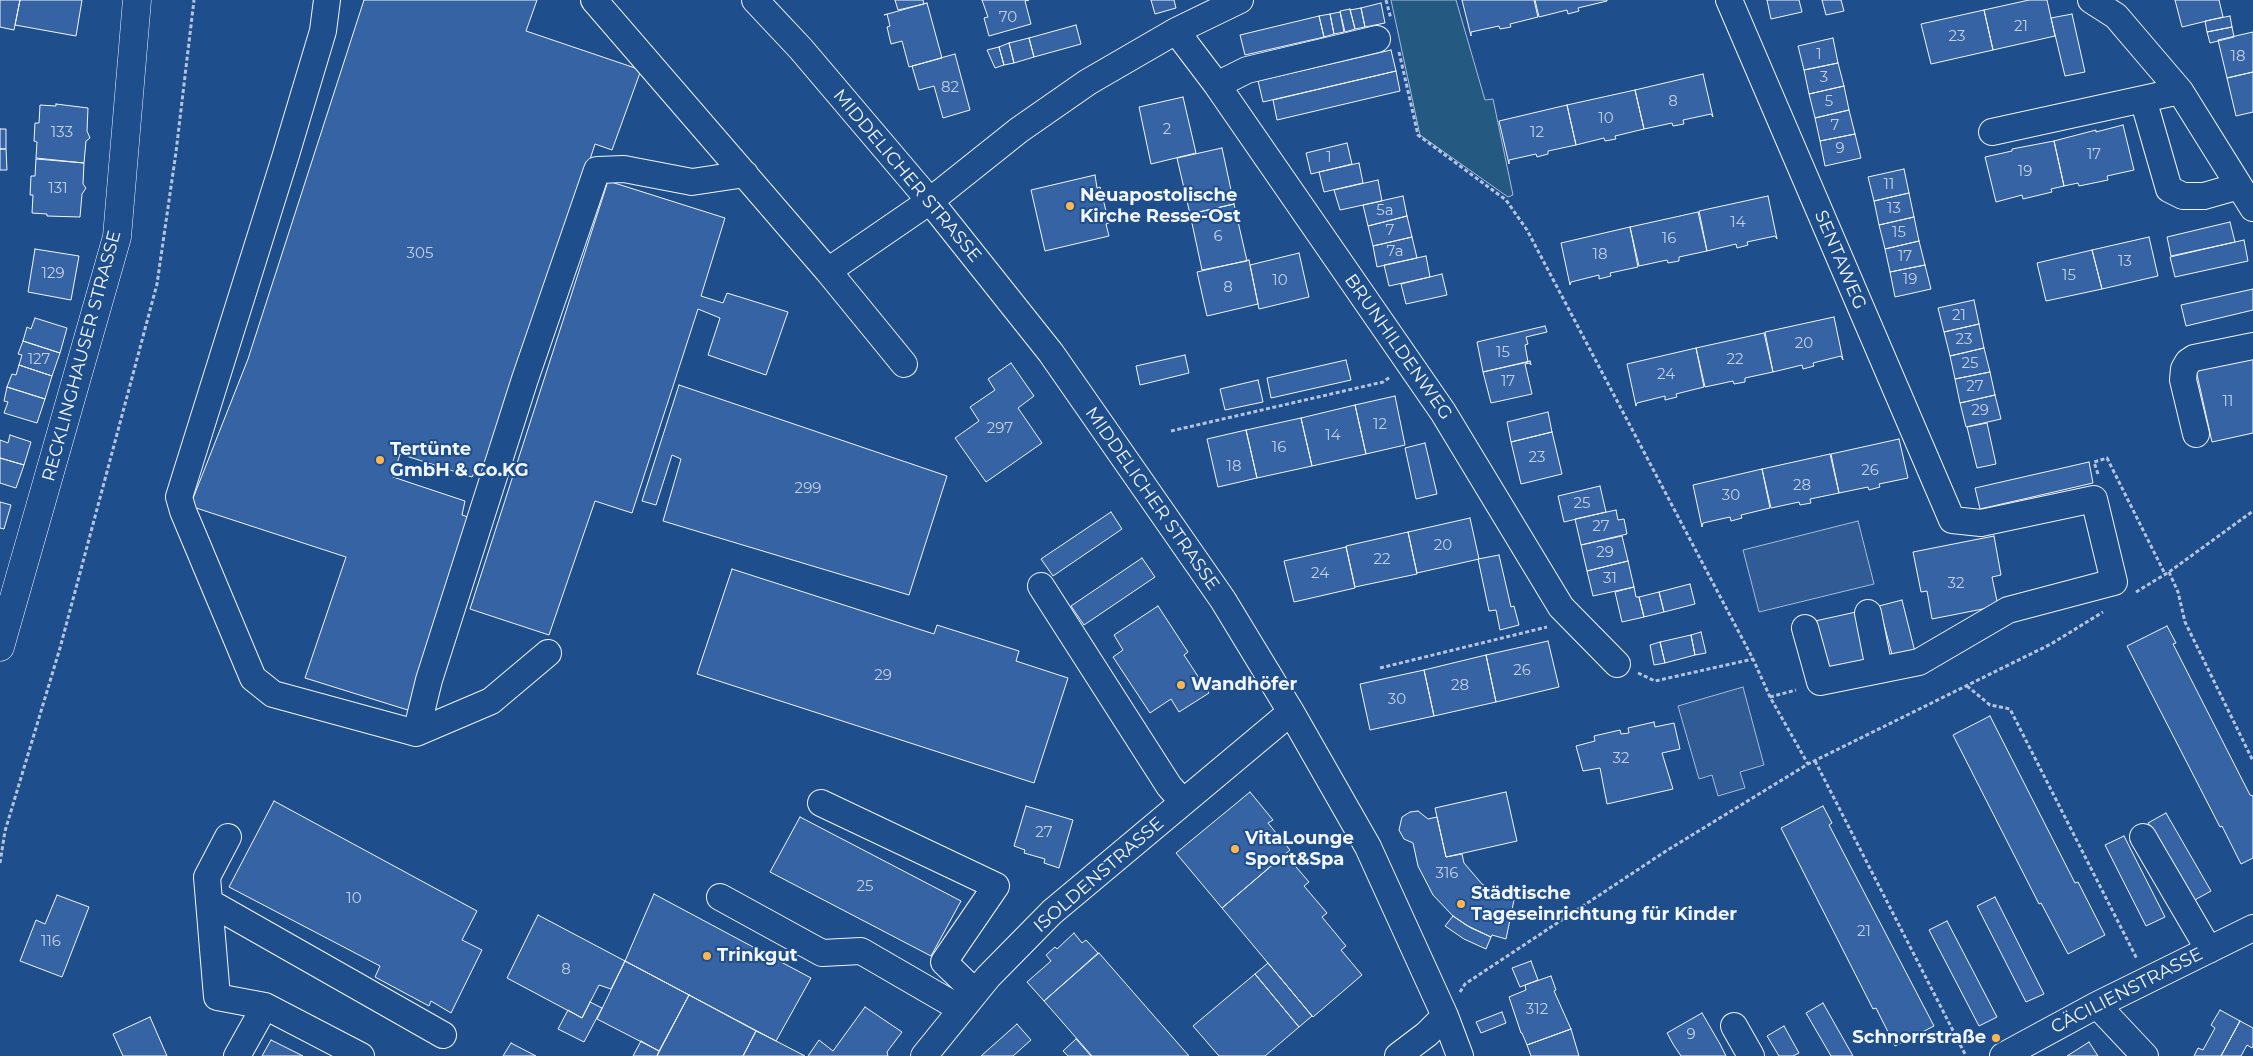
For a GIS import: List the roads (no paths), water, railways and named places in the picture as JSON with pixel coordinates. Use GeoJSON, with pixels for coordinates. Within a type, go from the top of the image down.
{"type":"FeatureCollection","features":[{"type":"Feature","properties":{"kind":"main road","name":"RECKLINGHAUSER STRASSE"},"geometry":{"type":"LineString","coordinates":[[0,646],[117,237],[137,0]]}},
{"type":"Feature","properties":{"kind":"street"},"geometry":{"type":"LineString","coordinates":[[327,0],[323,31],[291,140],[179,496],[183,511],[253,678],[273,694],[416,733],[491,701],[548,652]]}},
{"type":"Feature","properties":{"kind":"street"},"geometry":{"type":"LineString","coordinates":[[594,0],[828,271],[904,364]]}},
{"type":"Feature","properties":{"kind":"street","name":"MIDDELICHER STRASSE"},"geometry":{"type":"LineString","coordinates":[[754,0],[801,49],[930,201],[1051,353],[1222,600],[1291,712],[1368,847],[1445,1016],[1460,1056]]}},
{"type":"Feature","properties":{"kind":"street"},"geometry":{"type":"LineString","coordinates":[[828,271],[930,201],[1019,130],[1088,82],[1176,31],[1240,0]]}},
{"type":"Feature","properties":{"kind":"street","name":"SENTAWEG"},"geometry":{"type":"LineString","coordinates":[[1729,0],[1952,520],[1981,523],[2094,500],[2114,582],[2008,610],[1919,662],[1880,669]]}},
{"type":"Feature","properties":{"kind":"street"},"geometry":{"type":"LineString","coordinates":[[2091,0],[2116,16],[2180,91],[2253,208]]}},
{"type":"Feature","properties":{"kind":"street","name":"BRUNHILDENWEG"},"geometry":{"type":"LineString","coordinates":[[1176,31],[1217,86],[1408,363],[1444,412],[1561,607],[1617,664]]}},
{"type":"Feature","properties":{"kind":"street"},"geometry":{"type":"LineString","coordinates":[[1217,86],[1247,70],[1389,39]]}},
{"type":"Feature","properties":{"kind":"street"},"geometry":{"type":"LineString","coordinates":[[1992,132],[2180,91]]}},
{"type":"Feature","properties":{"kind":"street"},"geometry":{"type":"LineString","coordinates":[[2143,99],[2170,189],[2184,196],[2204,196],[2239,186]]}},
{"type":"Feature","properties":{"kind":"street"},"geometry":{"type":"LineString","coordinates":[[416,733],[429,680],[525,379],[597,170],[624,168],[692,182],[745,174]]}},
{"type":"Feature","properties":{"kind":"street"},"geometry":{"type":"LineString","coordinates":[[2196,434],[2183,380],[2184,369],[2188,362],[2194,358],[2253,346]]}},
{"type":"Feature","properties":{"kind":"street"},"geometry":{"type":"LineString","coordinates":[[1041,586],[1169,786],[1183,802]]}},
{"type":"Feature","properties":{"kind":"street"},"geometry":{"type":"LineString","coordinates":[[1805,628],[1820,682],[1880,669],[1868,613]]}},
{"type":"Feature","properties":{"kind":"street","name":"ISOLDENSTRASSE"},"geometry":{"type":"LineString","coordinates":[[924,1056],[968,1000],[1052,912],[1291,712]]}},
{"type":"Feature","properties":{"kind":"street"},"geometry":{"type":"LineString","coordinates":[[822,803],[996,886],[944,962],[968,1000]]}},
{"type":"Feature","properties":{"kind":"street"},"geometry":{"type":"LineString","coordinates":[[228,837],[207,877],[217,997],[265,1006],[361,1056]]}},
{"type":"Feature","properties":{"kind":"street"},"geometry":{"type":"LineString","coordinates":[[2143,837],[2209,950]]}},
{"type":"Feature","properties":{"kind":"street"},"geometry":{"type":"LineString","coordinates":[[720,897],[822,953],[861,951],[968,1000]]}},
{"type":"Feature","properties":{"kind":"street"},"geometry":{"type":"LineString","coordinates":[[209,902],[443,1035]]}},
{"type":"Feature","properties":{"kind":"street","name":"CÄCILIENSTRASSE"},"geometry":{"type":"LineString","coordinates":[[2003,1056],[2097,1005],[2253,928]]}},
{"type":"Feature","properties":{"kind":"street"},"geometry":{"type":"LineString","coordinates":[[2097,1005],[2145,1056]]}},
{"type":"Feature","properties":{"kind":"street"},"geometry":{"type":"LineString","coordinates":[[237,1056],[265,1006]]}},
{"type":"Feature","properties":{"kind":"street"},"geometry":{"type":"LineString","coordinates":[[1398,1056],[1427,1034],[1445,1016]]}},
{"type":"Feature","properties":{"kind":"street"},"geometry":{"type":"LineString","coordinates":[[1734,1026],[1751,1056]]}},
{"type":"Feature","properties":{"kind":"place","name":"Neuapostolische Kirche Resse-Ost"},"geometry":{"type":"Point","coordinates":[1070,206]}},
{"type":"Feature","properties":{"kind":"place","name":"Tertünte GmbH & Co.KG"},"geometry":{"type":"Point","coordinates":[380,460]}},
{"type":"Feature","properties":{"kind":"place","name":"Wandhöfer"},"geometry":{"type":"Point","coordinates":[1181,685]}},
{"type":"Feature","properties":{"kind":"place","name":"VitaLounge Sport&Spa"},"geometry":{"type":"Point","coordinates":[1235,849]}},
{"type":"Feature","properties":{"kind":"place","name":"Städtische Tageseinrichtung für Kinder"},"geometry":{"type":"Point","coordinates":[1461,904]}},
{"type":"Feature","properties":{"kind":"place","name":"Trinkgut"},"geometry":{"type":"Point","coordinates":[707,956]}},
{"type":"Feature","properties":{"kind":"place","name":"Schnorrstraße"},"geometry":{"type":"Point","coordinates":[1996,1038]}}]}
